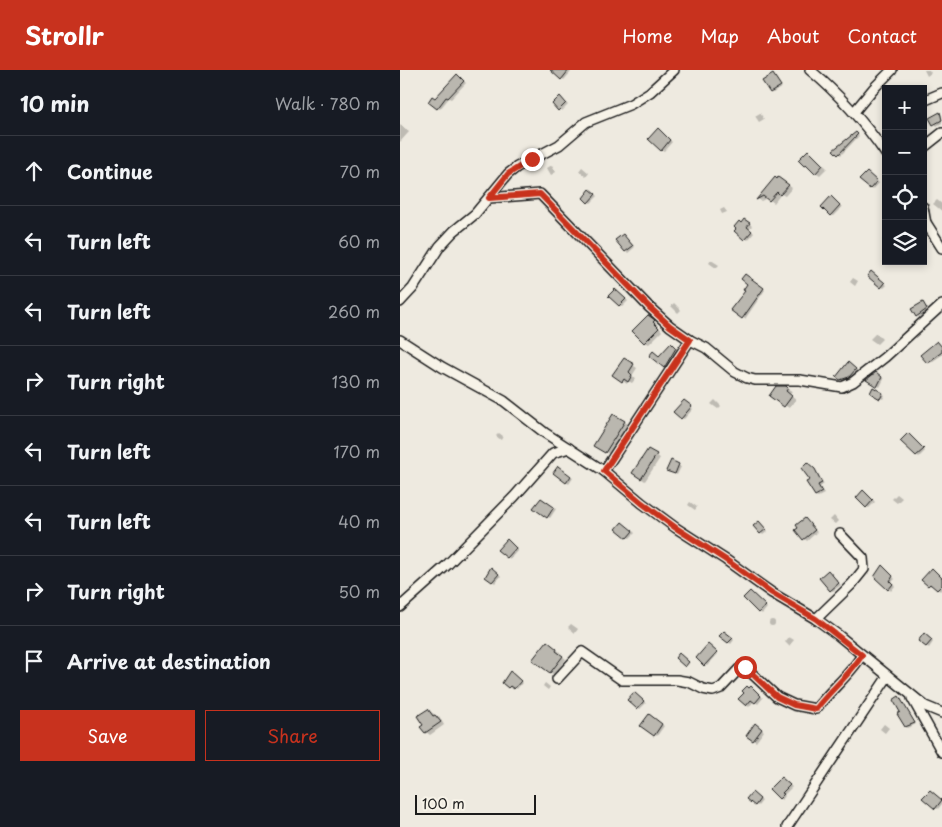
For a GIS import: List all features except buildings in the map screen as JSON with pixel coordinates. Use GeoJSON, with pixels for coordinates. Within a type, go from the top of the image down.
{"type":"FeatureCollection","features":[{"type":"Feature","properties":{"kind":"street"},"geometry":{"type":"LineString","coordinates":[[400,302],[413,288],[440,246],[475,214],[508,174],[517,167],[559,145],[586,122],[631,104],[650,92],[674,70]]}},
{"type":"Feature","properties":{"kind":"street"},"geometry":{"type":"LineString","coordinates":[[810,70],[830,87],[854,112],[882,148]]}},
{"type":"Feature","properties":{"kind":"street"},"geometry":{"type":"LineString","coordinates":[[854,112],[892,70]]}},
{"type":"Feature","properties":{"kind":"street"},"geometry":{"type":"LineString","coordinates":[[927,99],[942,93]]}},
{"type":"Feature","properties":{"kind":"street"},"geometry":{"type":"LineString","coordinates":[[927,145],[942,133]]}},
{"type":"Feature","properties":{"kind":"street"},"geometry":{"type":"LineString","coordinates":[[489,198],[540,194],[649,307],[670,326],[690,340],[706,348],[735,372],[755,380],[800,380],[842,387],[853,382],[885,357],[942,305]]}},
{"type":"Feature","properties":{"kind":"street"},"geometry":{"type":"LineString","coordinates":[[927,224],[942,248]]}},
{"type":"Feature","properties":{"kind":"street"},"geometry":{"type":"LineString","coordinates":[[400,340],[442,367],[504,401],[545,433],[604,471],[628,492],[676,528],[726,560],[772,593],[816,619],[925,706],[942,713]]}},
{"type":"Feature","properties":{"kind":"street"},"geometry":{"type":"LineString","coordinates":[[604,471],[690,340]]}},
{"type":"Feature","properties":{"kind":"street"},"geometry":{"type":"LineString","coordinates":[[400,607],[454,558],[553,454],[569,448]]}},
{"type":"Feature","properties":{"kind":"street"},"geometry":{"type":"LineString","coordinates":[[816,619],[852,584],[864,568],[863,558],[840,534]]}},
{"type":"Feature","properties":{"kind":"street"},"geometry":{"type":"LineString","coordinates":[[557,679],[582,652],[622,680],[677,680],[689,682],[703,689],[713,691],[721,688],[739,669],[745,667],[777,697],[794,705],[816,709],[862,655]]}},
{"type":"Feature","properties":{"kind":"street"},"geometry":{"type":"LineString","coordinates":[[787,827],[888,676]]}},
{"type":"Feature","properties":{"kind":"street"},"geometry":{"type":"LineString","coordinates":[[910,693],[942,752]]}},
{"type":"Feature","properties":{"kind":"route"},"geometry":{"type":"LineString","coordinates":[[532,159],[508,174],[489,198],[540,194],[649,307],[670,326],[690,340],[684,352],[604,471],[642,503],[676,528],[726,560],[772,593],[816,619],[862,655],[816,709],[794,705],[777,697],[745,667]]}}]}
